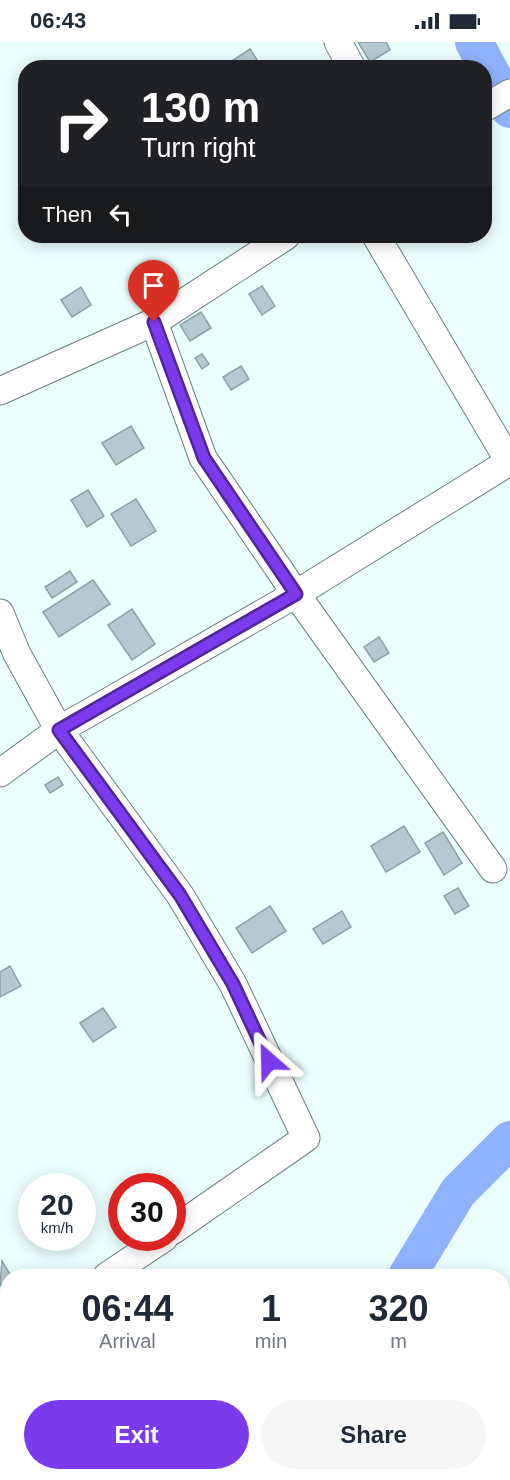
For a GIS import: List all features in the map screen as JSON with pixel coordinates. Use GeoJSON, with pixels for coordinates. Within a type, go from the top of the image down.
{"type":"FeatureCollection","features":[{"type":"Feature","properties":{"kind":"street"},"geometry":{"type":"LineString","coordinates":[[338,42],[348,60]]}},
{"type":"Feature","properties":{"kind":"street"},"geometry":{"type":"LineString","coordinates":[[492,103],[510,93]]}},
{"type":"Feature","properties":{"kind":"street"},"geometry":{"type":"LineString","coordinates":[[0,391],[154,322],[275,243]]}},
{"type":"Feature","properties":{"kind":"street"},"geometry":{"type":"LineString","coordinates":[[0,773],[59,730],[296,594],[510,463],[380,243]]}},
{"type":"Feature","properties":{"kind":"street"},"geometry":{"type":"LineString","coordinates":[[154,322],[204,458],[296,594],[494,869]]}},
{"type":"Feature","properties":{"kind":"street"},"geometry":{"type":"LineString","coordinates":[[0,613],[17,654],[59,730],[180,895],[233,984],[306,1138],[186,1221]]}},
{"type":"Feature","properties":{"kind":"street"},"geometry":{"type":"LineString","coordinates":[[118,1269],[144,1251]]}},
{"type":"Feature","properties":{"kind":"building"},"geometry":{"type":"Polygon","coordinates":[[[358,42],[386,42],[390,50],[373,60],[369,60],[358,42]]]}},
{"type":"Feature","properties":{"kind":"building"},"geometry":{"type":"Polygon","coordinates":[[[250,49],[257,60],[233,60],[250,49]]]}},
{"type":"Feature","properties":{"kind":"building"},"geometry":{"type":"Polygon","coordinates":[[[262,286],[275,306],[262,315],[249,294],[262,286]]]}},
{"type":"Feature","properties":{"kind":"building"},"geometry":{"type":"Polygon","coordinates":[[[81,287],[91,305],[72,317],[61,300],[81,287]]]}},
{"type":"Feature","properties":{"kind":"building"},"geometry":{"type":"Polygon","coordinates":[[[201,312],[211,328],[190,341],[180,325],[201,312]]]}},
{"type":"Feature","properties":{"kind":"building"},"geometry":{"type":"Polygon","coordinates":[[[202,354],[209,364],[202,369],[195,358],[202,354]]]}},
{"type":"Feature","properties":{"kind":"building"},"geometry":{"type":"Polygon","coordinates":[[[241,366],[249,379],[231,390],[223,377],[241,366]]]}},
{"type":"Feature","properties":{"kind":"building"},"geometry":{"type":"Polygon","coordinates":[[[131,426],[144,448],[116,465],[102,443],[131,426]]]}},
{"type":"Feature","properties":{"kind":"building"},"geometry":{"type":"Polygon","coordinates":[[[88,490],[104,516],[87,527],[71,500],[88,490]]]}},
{"type":"Feature","properties":{"kind":"building"},"geometry":{"type":"Polygon","coordinates":[[[136,499],[156,531],[131,546],[111,514],[136,499]]]}},
{"type":"Feature","properties":{"kind":"building"},"geometry":{"type":"Polygon","coordinates":[[[70,571],[77,582],[52,598],[45,587],[70,571]]]}},
{"type":"Feature","properties":{"kind":"building"},"geometry":{"type":"Polygon","coordinates":[[[93,580],[110,604],[59,637],[43,612],[93,580]]]}},
{"type":"Feature","properties":{"kind":"building"},"geometry":{"type":"Polygon","coordinates":[[[132,609],[155,644],[132,660],[108,625],[132,609]]]}},
{"type":"Feature","properties":{"kind":"building"},"geometry":{"type":"Polygon","coordinates":[[[379,637],[389,653],[374,662],[364,647],[379,637]]]}},
{"type":"Feature","properties":{"kind":"building"},"geometry":{"type":"Polygon","coordinates":[[[58,777],[63,785],[50,793],[45,785],[58,777]]]}},
{"type":"Feature","properties":{"kind":"building"},"geometry":{"type":"Polygon","coordinates":[[[404,826],[420,852],[386,872],[371,846],[404,826]]]}},
{"type":"Feature","properties":{"kind":"building"},"geometry":{"type":"Polygon","coordinates":[[[443,832],[462,863],[444,875],[425,843],[443,832]]]}},
{"type":"Feature","properties":{"kind":"building"},"geometry":{"type":"Polygon","coordinates":[[[458,888],[469,906],[455,914],[444,896],[458,888]]]}},
{"type":"Feature","properties":{"kind":"building"},"geometry":{"type":"Polygon","coordinates":[[[270,906],[286,931],[252,953],[236,928],[270,906]]]}},
{"type":"Feature","properties":{"kind":"building"},"geometry":{"type":"Polygon","coordinates":[[[342,911],[351,927],[323,944],[313,929],[342,911]]]}},
{"type":"Feature","properties":{"kind":"building"},"geometry":{"type":"Polygon","coordinates":[[[10,966],[21,986],[0,997],[0,972],[10,966]]]}},
{"type":"Feature","properties":{"kind":"building"},"geometry":{"type":"Polygon","coordinates":[[[103,1008],[116,1027],[93,1042],[80,1023],[103,1008]]]}},
{"type":"Feature","properties":{"kind":"waterway"},"geometry":{"type":"LineString","coordinates":[[474,42],[484,60]]}},
{"type":"Feature","properties":{"kind":"waterway"},"geometry":{"type":"LineString","coordinates":[[492,76],[510,109]]}},
{"type":"Feature","properties":{"kind":"waterway"},"geometry":{"type":"LineString","coordinates":[[411,1269],[458,1192],[510,1140]]}},
{"type":"Feature","properties":{"kind":"route"},"geometry":{"type":"LineString","coordinates":[[154,322],[204,458],[296,594],[59,730],[180,895],[233,984],[269,1061]]}}]}
